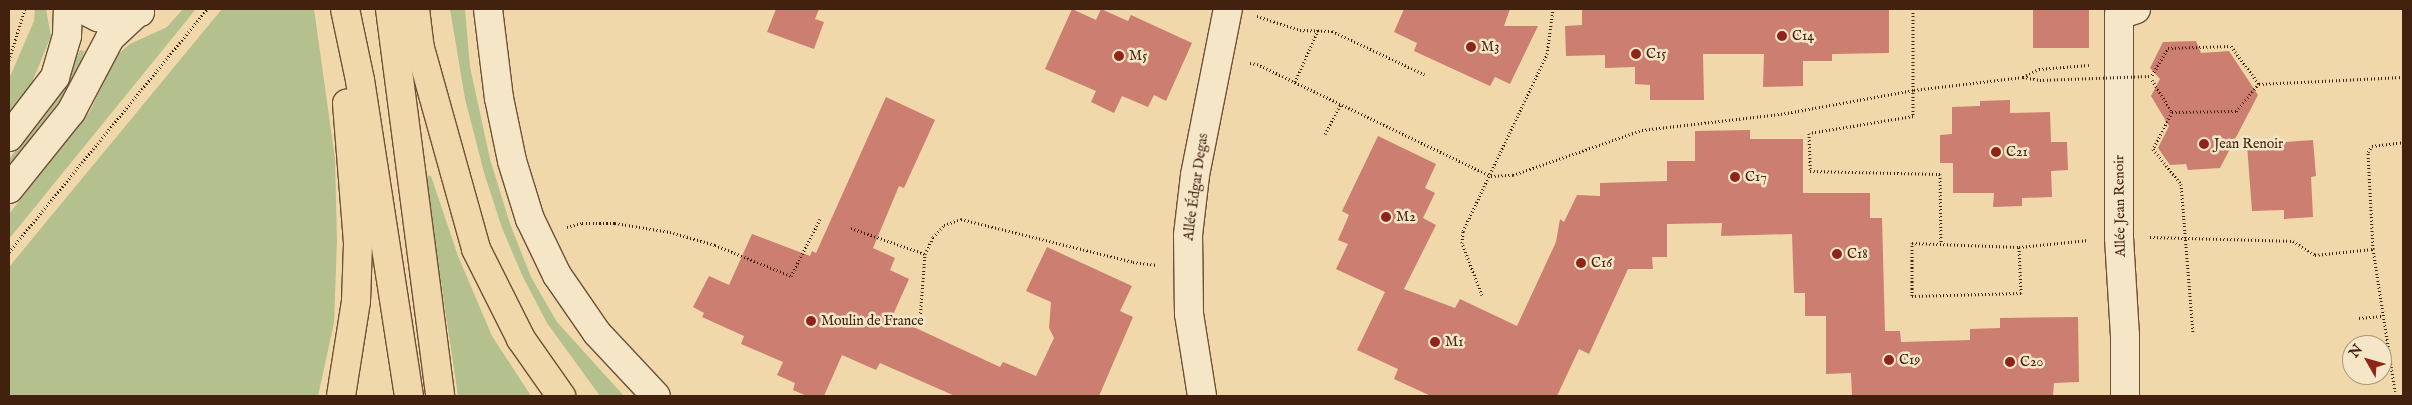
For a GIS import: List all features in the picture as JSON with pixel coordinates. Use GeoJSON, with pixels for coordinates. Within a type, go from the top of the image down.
{"type":"FeatureCollection","features":[{"type":"Feature","properties":{"kind":"highway"},"geometry":{"type":"LineString","coordinates":[[340,9],[358,244],[356,301],[341,396]]}},
{"type":"Feature","properties":{"kind":"highway"},"geometry":{"type":"LineString","coordinates":[[345,9],[360,80],[409,396]]}},
{"type":"Feature","properties":{"kind":"highway"},"geometry":{"type":"LineString","coordinates":[[390,9],[440,396]]}},
{"type":"Feature","properties":{"kind":"highway"},"geometry":{"type":"LineString","coordinates":[[415,9],[420,48],[476,249],[521,339],[561,396]]}},
{"type":"Feature","properties":{"kind":"street"},"geometry":{"type":"LineString","coordinates":[[9,137],[55,77],[67,36],[68,9]]}},
{"type":"Feature","properties":{"kind":"street"},"geometry":{"type":"LineString","coordinates":[[82,9],[98,17],[116,19],[140,12]]}},
{"type":"Feature","properties":{"kind":"street"},"geometry":{"type":"LineString","coordinates":[[488,9],[499,98],[512,161],[530,219],[557,275],[597,333],[656,396]]}},
{"type":"Feature","properties":{"kind":"street","name":"Allée Édgar Degas"},"geometry":{"type":"LineString","coordinates":[[1202,396],[1189,314],[1188,235],[1195,175],[1218,61],[1238,11]]}},
{"type":"Feature","properties":{"kind":"street"},"geometry":{"type":"LineString","coordinates":[[9,189],[71,112],[110,38],[140,12]]}},
{"type":"Feature","properties":{"kind":"street","name":"Allée Jean Renoir"},"geometry":{"type":"LineString","coordinates":[[2125,396],[2125,336],[2118,237],[2120,63],[2128,12]]}},
{"type":"Feature","properties":{"kind":"path"},"geometry":{"type":"LineString","coordinates":[[9,60],[25,9]]}},
{"type":"Feature","properties":{"kind":"path"},"geometry":{"type":"LineString","coordinates":[[9,252],[207,9]]}},
{"type":"Feature","properties":{"kind":"path"},"geometry":{"type":"LineString","coordinates":[[1482,295],[1462,243],[1463,231],[1491,176],[1547,54],[1553,9]]}},
{"type":"Feature","properties":{"kind":"path"},"geometry":{"type":"LineString","coordinates":[[1912,9],[1913,116],[1809,133],[1810,171],[1940,174],[1941,243]]}},
{"type":"Feature","properties":{"kind":"path"},"geometry":{"type":"LineString","coordinates":[[1238,11],[1300,30],[1318,29],[1332,31],[1424,74]]}},
{"type":"Feature","properties":{"kind":"path"},"geometry":{"type":"LineString","coordinates":[[1295,82],[1318,29]]}},
{"type":"Feature","properties":{"kind":"path"},"geometry":{"type":"LineString","coordinates":[[2150,76],[2168,48],[2231,46],[2259,84]]}},
{"type":"Feature","properties":{"kind":"path"},"geometry":{"type":"LineString","coordinates":[[1218,61],[1257,64],[1491,176],[1513,175],[1642,130],[1781,114],[1914,90],[2023,77],[2040,80],[2150,76]]}},
{"type":"Feature","properties":{"kind":"path"},"geometry":{"type":"LineString","coordinates":[[2023,77],[2039,69],[2120,63]]}},
{"type":"Feature","properties":{"kind":"path"},"geometry":{"type":"LineString","coordinates":[[2150,76],[2172,112]]}},
{"type":"Feature","properties":{"kind":"path"},"geometry":{"type":"LineString","coordinates":[[2172,112],[2236,111],[2259,84],[2403,77]]}},
{"type":"Feature","properties":{"kind":"path"},"geometry":{"type":"LineString","coordinates":[[1325,134],[1341,104]]}},
{"type":"Feature","properties":{"kind":"path"},"geometry":{"type":"LineString","coordinates":[[2172,112],[2153,149],[2181,184],[2193,332]]}},
{"type":"Feature","properties":{"kind":"path"},"geometry":{"type":"LineString","coordinates":[[2395,391],[2373,249],[2368,152],[2372,146],[2403,142]]}},
{"type":"Feature","properties":{"kind":"path"},"geometry":{"type":"LineString","coordinates":[[540,242],[582,223],[615,222],[670,232],[714,245],[791,276],[820,219]]}},
{"type":"Feature","properties":{"kind":"path"},"geometry":{"type":"LineString","coordinates":[[920,320],[925,254],[933,237],[944,225],[961,219],[1133,262],[1188,264]]}},
{"type":"Feature","properties":{"kind":"path"},"geometry":{"type":"LineString","coordinates":[[851,228],[925,254]]}},
{"type":"Feature","properties":{"kind":"path"},"geometry":{"type":"LineString","coordinates":[[2019,247],[2021,293],[1912,296],[1912,243],[2019,247],[2118,237],[2185,236],[2293,241],[2314,255],[2373,249]]}},
{"type":"Feature","properties":{"kind":"path"},"geometry":{"type":"LineString","coordinates":[[2359,318],[2384,316]]}},
{"type":"Feature","properties":{"kind":"green space"},"geometry":{"type":"Polygon","coordinates":[[[35,9],[46,9],[51,36],[31,85],[9,113],[9,79],[34,21],[35,9]]]}},
{"type":"Feature","properties":{"kind":"green space"},"geometry":{"type":"Polygon","coordinates":[[[183,9],[196,9],[9,239],[9,214],[90,111],[117,55],[130,44],[167,27],[183,9]]]}},
{"type":"Feature","properties":{"kind":"green space"},"geometry":{"type":"Polygon","coordinates":[[[222,9],[314,9],[335,159],[337,241],[334,323],[318,396],[9,396],[9,267],[222,9]]]}},
{"type":"Feature","properties":{"kind":"green space"},"geometry":{"type":"Polygon","coordinates":[[[450,9],[465,9],[470,67],[490,159],[510,224],[531,277],[557,322],[624,396],[600,396],[547,323],[522,275],[502,228],[485,176],[465,99],[450,9]]]}},
{"type":"Feature","properties":{"kind":"green space"},"geometry":{"type":"Polygon","coordinates":[[[80,50],[85,51],[68,90],[9,167],[9,159],[62,89],[80,50]]]}},
{"type":"Feature","properties":{"kind":"green space"},"geometry":{"type":"Polygon","coordinates":[[[425,175],[431,176],[458,256],[492,336],[531,396],[458,396],[425,175]]]}},
{"type":"Feature","properties":{"kind":"building"},"geometry":{"type":"Polygon","coordinates":[[[776,9],[819,9],[815,19],[824,22],[814,49],[767,32],[776,9]]]}},
{"type":"Feature","properties":{"kind":"building","name":"M5"},"geometry":{"type":"Polygon","coordinates":[[[1072,9],[1096,20],[1101,9],[1128,21],[1131,15],[1192,43],[1166,101],[1154,95],[1148,107],[1122,96],[1114,113],[1091,102],[1096,91],[1045,69],[1072,9]]]}},
{"type":"Feature","properties":{"kind":"building","name":"M3"},"geometry":{"type":"Polygon","coordinates":[[[1404,9],[1510,9],[1504,26],[1538,26],[1510,84],[1495,77],[1490,86],[1414,51],[1417,43],[1394,32],[1404,9]]]}},
{"type":"Feature","properties":{"kind":"building"},"geometry":{"type":"Polygon","coordinates":[[[1582,9],[1889,9],[1889,53],[1832,54],[1832,61],[1803,61],[1803,86],[1763,87],[1764,54],[1703,54],[1704,100],[1650,100],[1650,85],[1635,84],[1635,67],[1605,68],[1605,55],[1566,56],[1565,26],[1582,25],[1582,9]]]}},
{"type":"Feature","properties":{"kind":"building"},"geometry":{"type":"Polygon","coordinates":[[[2033,9],[2089,9],[2089,48],[2033,48],[2033,9]]]}},
{"type":"Feature","properties":{"kind":"building"},"geometry":{"type":"Polygon","coordinates":[[[2196,41],[2201,53],[2229,51],[2258,95],[2220,168],[2188,170],[2186,164],[2170,165],[2158,148],[2169,126],[2151,96],[2160,79],[2150,68],[2163,42],[2196,41]]]}},
{"type":"Feature","properties":{"kind":"building","name":"Moulin de France"},"geometry":{"type":"Polygon","coordinates":[[[886,97],[935,120],[904,188],[899,186],[873,248],[895,258],[890,270],[909,279],[892,317],[1000,367],[1003,362],[1036,376],[1054,338],[1049,328],[1051,302],[1026,291],[1047,247],[1132,286],[1120,311],[1133,317],[1099,396],[955,396],[880,363],[876,370],[842,355],[824,396],[807,396],[793,390],[795,383],[777,375],[783,362],[741,344],[744,336],[702,317],[704,313],[693,307],[709,276],[729,285],[752,234],[810,256],[812,251],[816,253],[886,97]]]}},
{"type":"Feature","properties":{"kind":"building","name":"C21"},"geometry":{"type":"Polygon","coordinates":[[[2010,100],[2010,113],[2050,112],[2051,142],[2067,142],[2068,170],[2051,171],[2052,197],[2022,198],[2022,206],[1993,207],[1994,193],[1953,193],[1953,163],[1940,163],[1940,135],[1952,134],[1952,107],[1980,106],[1980,101],[2010,100]]]}},
{"type":"Feature","properties":{"kind":"building"},"geometry":{"type":"Polygon","coordinates":[[[1750,130],[1750,139],[1803,139],[1803,193],[1870,193],[1870,218],[1882,218],[1885,331],[1900,331],[1901,342],[1970,340],[1970,329],[2000,328],[2000,318],[2078,317],[2079,382],[2054,383],[2053,396],[1852,396],[1851,373],[1826,374],[1826,316],[1805,316],[1805,293],[1794,293],[1792,234],[1721,236],[1722,223],[1667,224],[1667,257],[1652,257],[1653,269],[1628,269],[1589,354],[1579,349],[1557,396],[1431,396],[1394,379],[1398,369],[1357,350],[1385,292],[1336,269],[1348,244],[1338,240],[1349,215],[1342,211],[1378,136],[1436,164],[1425,188],[1435,193],[1423,218],[1436,225],[1404,289],[1455,308],[1460,299],[1517,326],[1556,242],[1560,219],[1564,222],[1577,195],[1600,196],[1600,183],[1667,181],[1667,161],[1695,161],[1695,131],[1750,130]]]}},
{"type":"Feature","properties":{"kind":"building"},"geometry":{"type":"Polygon","coordinates":[[[2313,140],[2316,176],[2311,177],[2313,217],[2284,219],[2284,210],[2252,211],[2247,145],[2313,140]]]}},
{"type":"Feature","properties":{"kind":"place","name":"C14"},"geometry":{"type":"Point","coordinates":[1782,36]}},
{"type":"Feature","properties":{"kind":"place","name":"M3"},"geometry":{"type":"Point","coordinates":[1471,47]}},
{"type":"Feature","properties":{"kind":"place","name":"C15"},"geometry":{"type":"Point","coordinates":[1636,54]}},
{"type":"Feature","properties":{"kind":"place","name":"M5"},"geometry":{"type":"Point","coordinates":[1119,56]}},
{"type":"Feature","properties":{"kind":"place","name":"Jean Renoir"},"geometry":{"type":"Point","coordinates":[2204,144]}},
{"type":"Feature","properties":{"kind":"place","name":"C21"},"geometry":{"type":"Point","coordinates":[1996,152]}},
{"type":"Feature","properties":{"kind":"place","name":"C17"},"geometry":{"type":"Point","coordinates":[1735,177]}},
{"type":"Feature","properties":{"kind":"place","name":"M2"},"geometry":{"type":"Point","coordinates":[1386,217]}},
{"type":"Feature","properties":{"kind":"place","name":"C18"},"geometry":{"type":"Point","coordinates":[1837,254]}},
{"type":"Feature","properties":{"kind":"place","name":"C16"},"geometry":{"type":"Point","coordinates":[1581,263]}},
{"type":"Feature","properties":{"kind":"place","name":"Moulin de France"},"geometry":{"type":"Point","coordinates":[811,321]}},
{"type":"Feature","properties":{"kind":"place","name":"M1"},"geometry":{"type":"Point","coordinates":[1435,342]}},
{"type":"Feature","properties":{"kind":"place","name":"C19"},"geometry":{"type":"Point","coordinates":[1889,360]}},
{"type":"Feature","properties":{"kind":"place","name":"C20"},"geometry":{"type":"Point","coordinates":[2010,362]}}]}
